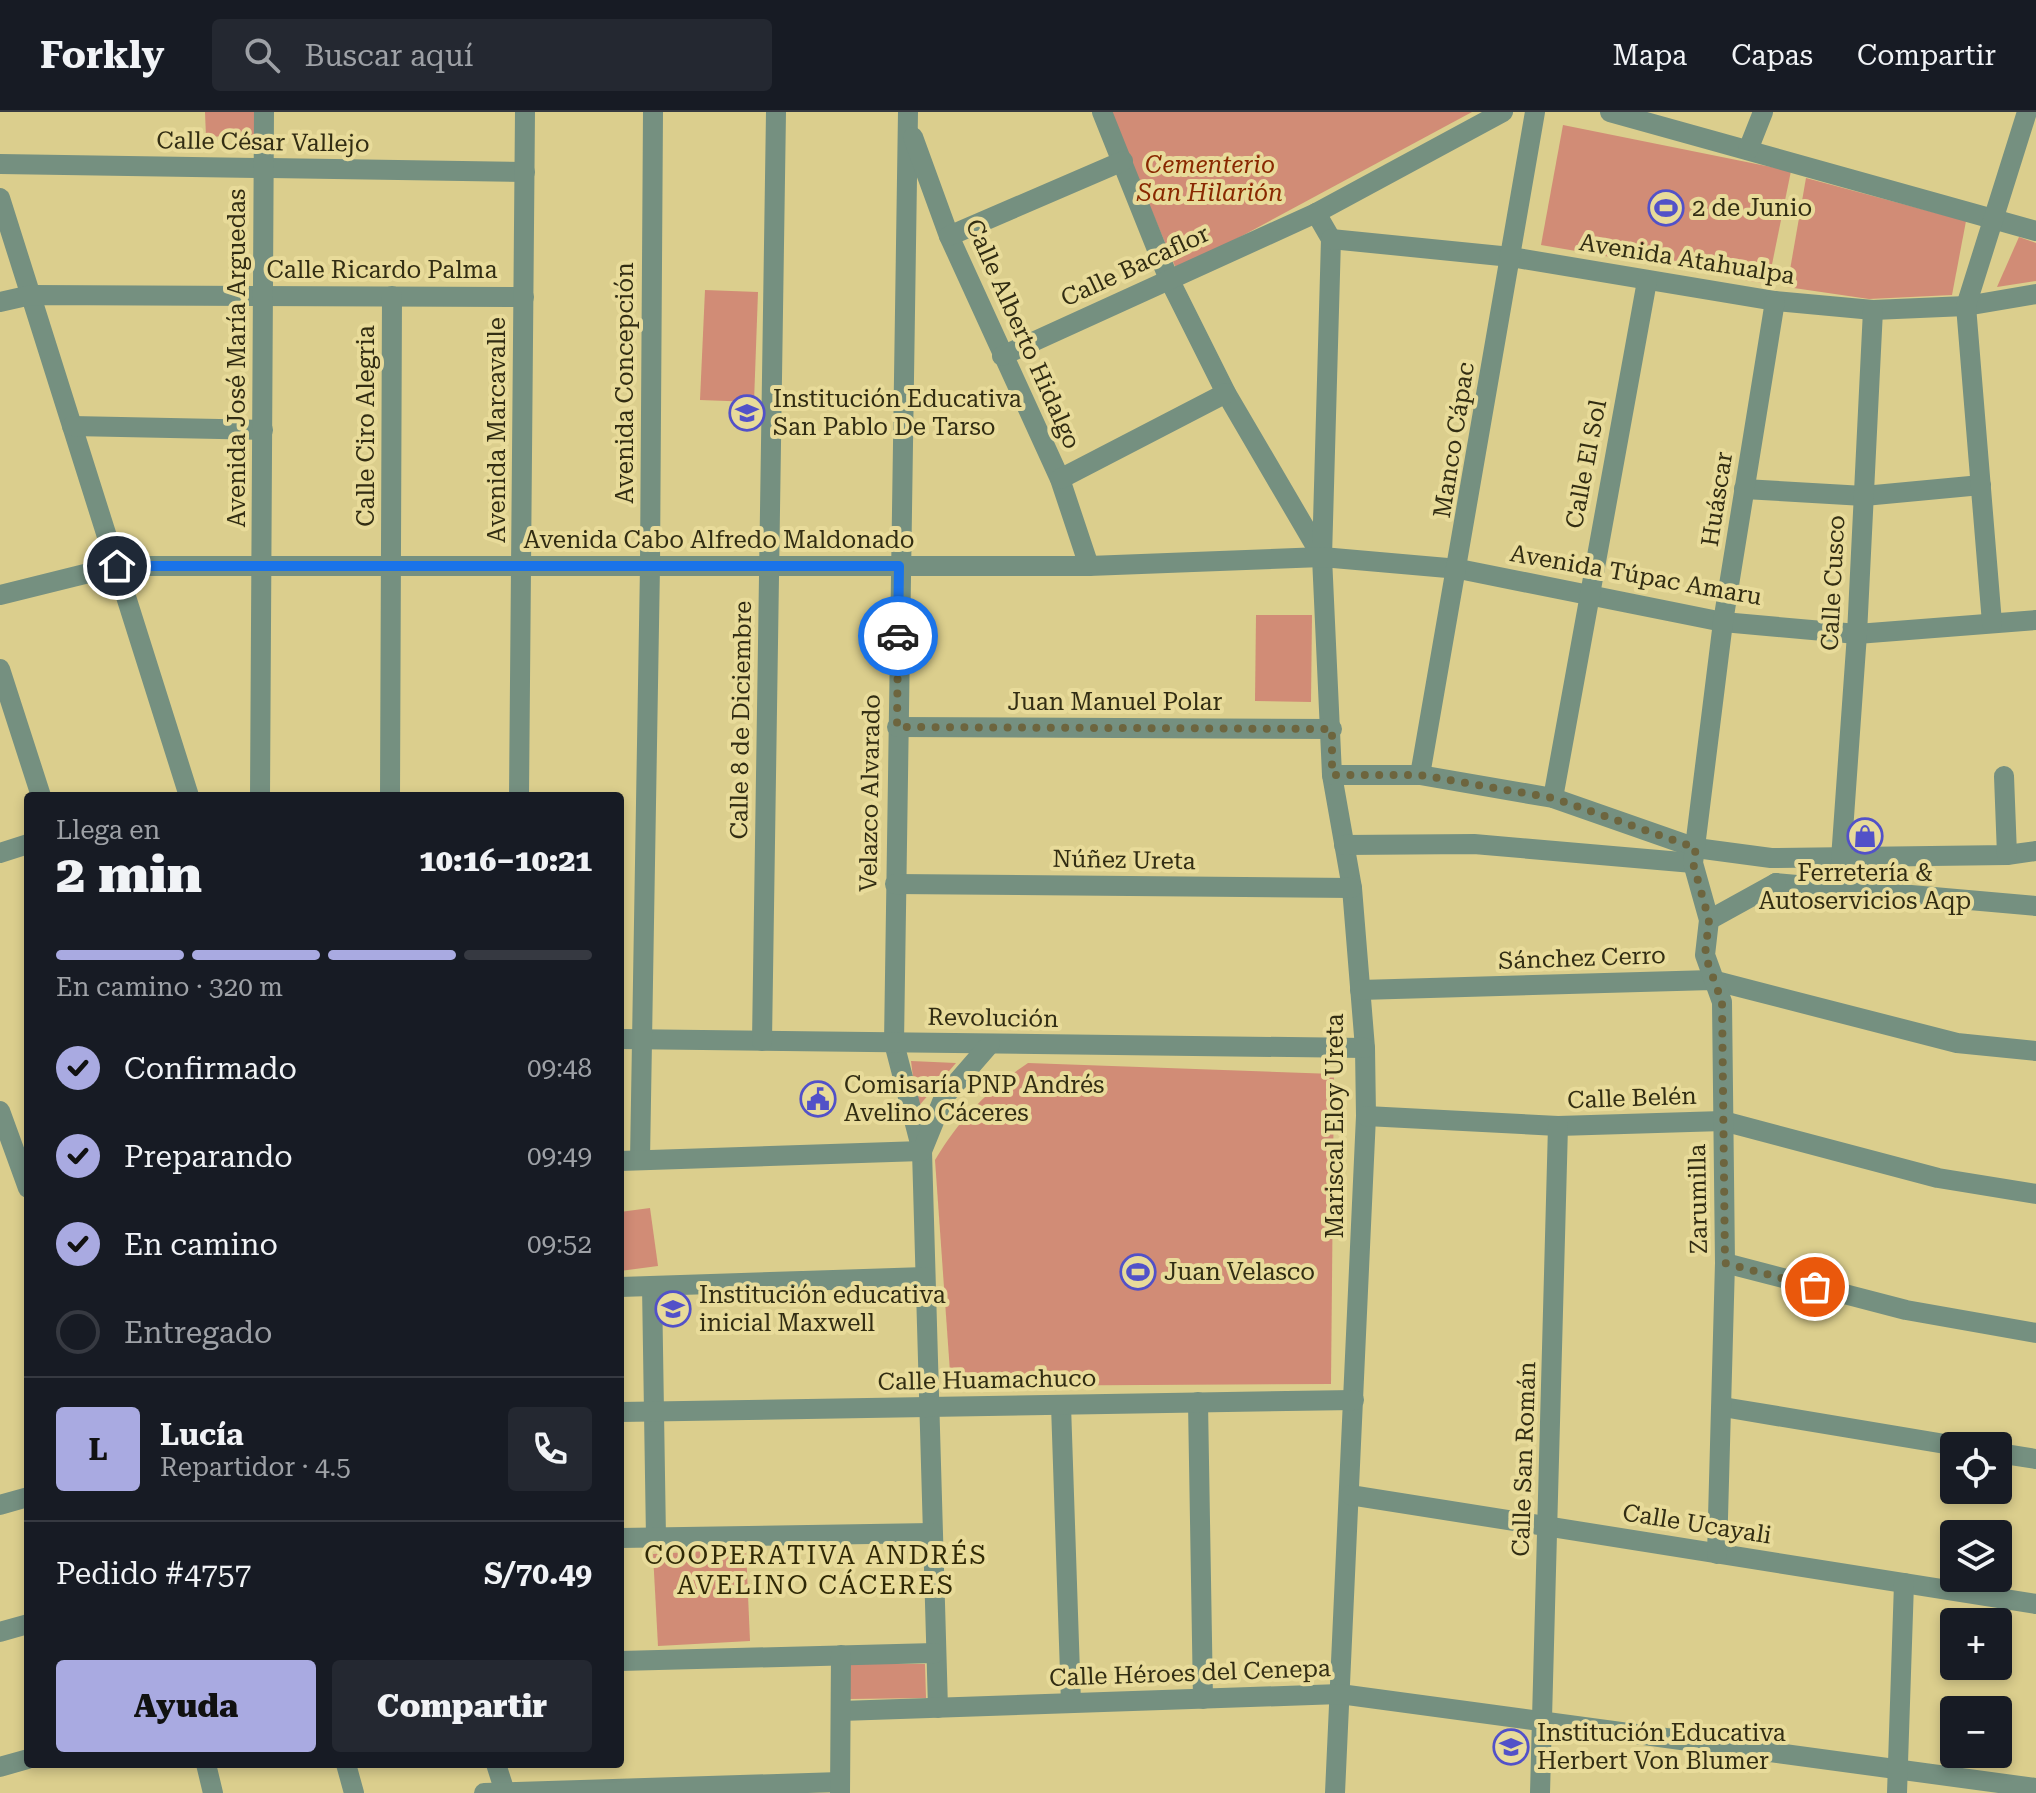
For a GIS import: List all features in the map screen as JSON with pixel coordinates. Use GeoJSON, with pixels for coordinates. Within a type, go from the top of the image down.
{"type":"FeatureCollection","features":[{"type":"Feature","properties":{"kind":"street","name":"Avenida José María Arguedas"},"geometry":{"type":"LineString","coordinates":[[260,792],[264,112]]}},
{"type":"Feature","properties":{"kind":"street","name":"Avenida Marcavalle"},"geometry":{"type":"LineString","coordinates":[[519,792],[525,112]]}},
{"type":"Feature","properties":{"kind":"street","name":"Avenida Concepción"},"geometry":{"type":"LineString","coordinates":[[630,1161],[630,1039],[650,566],[653,112]]}},
{"type":"Feature","properties":{"kind":"street","name":"Calle 8 de Diciembre"},"geometry":{"type":"LineString","coordinates":[[762,1041],[776,112]]}},
{"type":"Feature","properties":{"kind":"street"},"geometry":{"type":"LineString","coordinates":[[1102,112],[1168,277],[1226,393],[1322,557]]}},
{"type":"Feature","properties":{"kind":"street","name":"Calle Bacaflor"},"geometry":{"type":"LineString","coordinates":[[1002,356],[1168,277],[1316,213],[1503,112]]}},
{"type":"Feature","properties":{"kind":"street","name":"Manco Cápac"},"geometry":{"type":"LineString","coordinates":[[1420,775],[1459,569],[1535,112]]}},
{"type":"Feature","properties":{"kind":"street"},"geometry":{"type":"LineString","coordinates":[[1610,112],[2036,231]]}},
{"type":"Feature","properties":{"kind":"street"},"geometry":{"type":"LineString","coordinates":[[1748,150],[1763,112]]}},
{"type":"Feature","properties":{"kind":"street"},"geometry":{"type":"LineString","coordinates":[[1992,623],[1966,306],[2027,112]]}},
{"type":"Feature","properties":{"kind":"street","name":"Calle Alberto Hidalgo"},"geometry":{"type":"LineString","coordinates":[[908,118],[949,236],[1060,479],[1089,566]]}},
{"type":"Feature","properties":{"kind":"street","name":"Velazco Alvarado"},"geometry":{"type":"LineString","coordinates":[[908,118],[894,1043],[922,1151]]}},
{"type":"Feature","properties":{"kind":"street"},"geometry":{"type":"LineString","coordinates":[[949,236],[1123,161]]}},
{"type":"Feature","properties":{"kind":"street","name":"Calle César Vallejo"},"geometry":{"type":"LineString","coordinates":[[0,164],[525,172]]}},
{"type":"Feature","properties":{"kind":"street"},"geometry":{"type":"LineString","coordinates":[[0,198],[188,792]]}},
{"type":"Feature","properties":{"kind":"street"},"geometry":{"type":"LineString","coordinates":[[1316,213],[1331,239]]}},
{"type":"Feature","properties":{"kind":"street","name":"Avenida Atahualpa"},"geometry":{"type":"LineString","coordinates":[[1331,239],[1511,257],[1775,301],[1873,310],[1966,306],[2036,294]]}},
{"type":"Feature","properties":{"kind":"street","name":"Mariscal Eloy Ureta"},"geometry":{"type":"LineString","coordinates":[[1331,239],[1322,557],[1332,775],[1352,888],[1365,1048],[1366,1116],[1335,1793]]}},
{"type":"Feature","properties":{"kind":"street","name":"Calle El Sol"},"geometry":{"type":"LineString","coordinates":[[1553,798],[1587,594],[1647,281]]}},
{"type":"Feature","properties":{"kind":"street","name":"Calle Ricardo Palma"},"geometry":{"type":"LineString","coordinates":[[0,302],[31,295],[524,297]]}},
{"type":"Feature","properties":{"kind":"street","name":"Calle Ciro Alegria"},"geometry":{"type":"LineString","coordinates":[[390,792],[392,296]]}},
{"type":"Feature","properties":{"kind":"street","name":"Huáscar"},"geometry":{"type":"LineString","coordinates":[[1694,856],[1723,622],[1775,301]]}},
{"type":"Feature","properties":{"kind":"street","name":"Calle Cusco"},"geometry":{"type":"LineString","coordinates":[[1841,859],[1857,634],[1873,310]]}},
{"type":"Feature","properties":{"kind":"street"},"geometry":{"type":"LineString","coordinates":[[1060,479],[1226,393]]}},
{"type":"Feature","properties":{"kind":"street"},"geometry":{"type":"LineString","coordinates":[[72,426],[263,430]]}},
{"type":"Feature","properties":{"kind":"street"},"geometry":{"type":"LineString","coordinates":[[1744,489],[1864,496],[1981,485]]}},
{"type":"Feature","properties":{"kind":"street","name":"Avenida Cabo Alfredo Maldonado"},"geometry":{"type":"LineString","coordinates":[[0,595],[117,566],[1089,566],[1322,557]]}},
{"type":"Feature","properties":{"kind":"street","name":"Avenida Túpac Amaru"},"geometry":{"type":"LineString","coordinates":[[1322,557],[1459,569],[1723,622],[1857,634],[2036,620]]}},
{"type":"Feature","properties":{"kind":"street"},"geometry":{"type":"LineString","coordinates":[[0,669],[40,792]]}},
{"type":"Feature","properties":{"kind":"street","name":"Juan Manuel Polar"},"geometry":{"type":"LineString","coordinates":[[897,727],[1332,729]]}},
{"type":"Feature","properties":{"kind":"street"},"geometry":{"type":"LineString","coordinates":[[1332,775],[1420,775],[1553,798],[1694,856]]}},
{"type":"Feature","properties":{"kind":"street"},"geometry":{"type":"LineString","coordinates":[[2004,776],[2007,855]]}},
{"type":"Feature","properties":{"kind":"street"},"geometry":{"type":"LineString","coordinates":[[1344,845],[1474,844],[1694,856],[1841,859],[2007,855],[2036,851]]}},
{"type":"Feature","properties":{"kind":"street"},"geometry":{"type":"LineString","coordinates":[[0,853],[24,845]]}},
{"type":"Feature","properties":{"kind":"street","name":"Zarumilla"},"geometry":{"type":"LineString","coordinates":[[1694,856],[1709,920],[1705,955],[1722,1002],[1725,1263],[1717,1554]]}},
{"type":"Feature","properties":{"kind":"street"},"geometry":{"type":"LineString","coordinates":[[1771,858],[1776,883]]}},
{"type":"Feature","properties":{"kind":"street"},"geometry":{"type":"LineString","coordinates":[[1709,920],[1776,883],[2036,906]]}},
{"type":"Feature","properties":{"kind":"street","name":"Núñez Ureta"},"geometry":{"type":"LineString","coordinates":[[895,884],[1352,888]]}},
{"type":"Feature","properties":{"kind":"street","name":"Sánchez Cerro"},"geometry":{"type":"LineString","coordinates":[[1360,990],[1712,980],[1957,1043],[2036,1051]]}},
{"type":"Feature","properties":{"kind":"street","name":"Revolución"},"geometry":{"type":"LineString","coordinates":[[630,1039],[1365,1048]]}},
{"type":"Feature","properties":{"kind":"street"},"geometry":{"type":"LineString","coordinates":[[938,1708],[922,1151],[944,1097],[990,1044]]}},
{"type":"Feature","properties":{"kind":"street"},"geometry":{"type":"LineString","coordinates":[[0,1111],[24,1177]]}},
{"type":"Feature","properties":{"kind":"street","name":"Calle Belén"},"geometry":{"type":"LineString","coordinates":[[1366,1116],[1558,1126],[1723,1121],[1938,1178],[2036,1194]]}},
{"type":"Feature","properties":{"kind":"street","name":"Calle San Román"},"geometry":{"type":"LineString","coordinates":[[1540,1793],[1558,1126]]}},
{"type":"Feature","properties":{"kind":"street"},"geometry":{"type":"LineString","coordinates":[[630,1161],[922,1151]]}},
{"type":"Feature","properties":{"kind":"street"},"geometry":{"type":"LineString","coordinates":[[1725,1263],[1906,1310],[2036,1333]]}},
{"type":"Feature","properties":{"kind":"street"},"geometry":{"type":"LineString","coordinates":[[624,1287],[925,1277]]}},
{"type":"Feature","properties":{"kind":"street"},"geometry":{"type":"LineString","coordinates":[[652,1286],[656,1538]]}},
{"type":"Feature","properties":{"kind":"street","name":"Calle Huamachuco"},"geometry":{"type":"LineString","coordinates":[[624,1412],[1354,1400]]}},
{"type":"Feature","properties":{"kind":"street"},"geometry":{"type":"LineString","coordinates":[[1198,1402],[1203,1699]]}},
{"type":"Feature","properties":{"kind":"street"},"geometry":{"type":"LineString","coordinates":[[1061,1405],[1071,1703]]}},
{"type":"Feature","properties":{"kind":"street"},"geometry":{"type":"LineString","coordinates":[[1723,1407],[1940,1443]]}},
{"type":"Feature","properties":{"kind":"street"},"geometry":{"type":"LineString","coordinates":[[2012,1455],[2036,1459]]}},
{"type":"Feature","properties":{"kind":"street","name":"Calle Ucayali"},"geometry":{"type":"LineString","coordinates":[[1350,1495],[2036,1604]]}},
{"type":"Feature","properties":{"kind":"street"},"geometry":{"type":"LineString","coordinates":[[0,1505],[24,1498]]}},
{"type":"Feature","properties":{"kind":"street"},"geometry":{"type":"LineString","coordinates":[[624,1538],[932,1533]]}},
{"type":"Feature","properties":{"kind":"street"},"geometry":{"type":"LineString","coordinates":[[1897,1793],[1904,1583]]}},
{"type":"Feature","properties":{"kind":"street"},"geometry":{"type":"LineString","coordinates":[[0,1632],[24,1625]]}},
{"type":"Feature","properties":{"kind":"street"},"geometry":{"type":"LineString","coordinates":[[624,1661],[935,1653]]}},
{"type":"Feature","properties":{"kind":"street"},"geometry":{"type":"LineString","coordinates":[[484,1793],[840,1788],[841,1655]]}},
{"type":"Feature","properties":{"kind":"street","name":"Calle Héroes del Cenepa"},"geometry":{"type":"LineString","coordinates":[[841,1711],[1340,1694],[1540,1719],[1897,1772],[2036,1788]]}},
{"type":"Feature","properties":{"kind":"street"},"geometry":{"type":"LineString","coordinates":[[0,1767],[24,1760]]}},
{"type":"Feature","properties":{"kind":"street"},"geometry":{"type":"LineString","coordinates":[[207,1768],[213,1793]]}},
{"type":"Feature","properties":{"kind":"street"},"geometry":{"type":"LineString","coordinates":[[347,1768],[354,1793]]}},
{"type":"Feature","properties":{"kind":"street"},"geometry":{"type":"LineString","coordinates":[[497,1768],[505,1792]]}},
{"type":"Feature","properties":{"kind":"green space"},"geometry":{"type":"Polygon","coordinates":[[[205,112],[255,112],[256,135],[206,137],[205,112]]]}},
{"type":"Feature","properties":{"kind":"green space","name":"Cementerio San Hilarión"},"geometry":{"type":"Polygon","coordinates":[[[1110,112],[1472,112],[1177,271],[1110,112]]]}},
{"type":"Feature","properties":{"kind":"green space","name":"2 de Junio"},"geometry":{"type":"Polygon","coordinates":[[[1563,125],[1791,171],[1768,284],[1541,245],[1563,125]]]}},
{"type":"Feature","properties":{"kind":"green space"},"geometry":{"type":"Polygon","coordinates":[[[1806,178],[1966,221],[1952,295],[1869,299],[1787,287],[1806,178]]]}},
{"type":"Feature","properties":{"kind":"green space"},"geometry":{"type":"Polygon","coordinates":[[[2019,237],[2036,243],[2036,281],[1997,287],[2019,237]]]}},
{"type":"Feature","properties":{"kind":"green space"},"geometry":{"type":"Polygon","coordinates":[[[705,290],[758,292],[754,402],[700,400],[705,290]]]}},
{"type":"Feature","properties":{"kind":"green space"},"geometry":{"type":"Polygon","coordinates":[[[1256,615],[1312,615],[1311,702],[1255,701],[1256,615]]]}},
{"type":"Feature","properties":{"kind":"green space"},"geometry":{"type":"Polygon","coordinates":[[[911,1061],[956,1063],[917,1108],[911,1061]]]}},
{"type":"Feature","properties":{"kind":"green space","name":"Juan Velasco"},"geometry":{"type":"Polygon","coordinates":[[[1028,1063],[1334,1074],[1331,1384],[951,1386],[935,1160],[954,1131],[976,1106],[1000,1083],[1028,1063]]]}},
{"type":"Feature","properties":{"kind":"green space"},"geometry":{"type":"Polygon","coordinates":[[[650,1208],[658,1266],[624,1270],[624,1211],[650,1208]]]}},
{"type":"Feature","properties":{"kind":"green space"},"geometry":{"type":"Polygon","coordinates":[[[746,1549],[750,1641],[658,1646],[653,1554],[746,1549]]]}},
{"type":"Feature","properties":{"kind":"green space"},"geometry":{"type":"Polygon","coordinates":[[[849,1664],[925,1664],[926,1698],[849,1699],[849,1664]]]}},
{"type":"Feature","properties":{"kind":"way so far"},"geometry":{"type":"LineString","coordinates":[[898,636],[897,727],[1332,729],[1332,775],[1420,775],[1553,798],[1696,848],[1693,863],[1709,920],[1705,955],[1722,1002],[1725,1263],[1815,1287]]}},
{"type":"Feature","properties":{"kind":"place","name":"2 de Junio"},"geometry":{"type":"Point","coordinates":[1666,208]}},
{"type":"Feature","properties":{"kind":"place","name":"Institución Educativa San Pablo De Tarso"},"geometry":{"type":"Point","coordinates":[747,413]}},
{"type":"Feature","properties":{"kind":"place","name":"Ferretería & Autoservicios Aqp"},"geometry":{"type":"Point","coordinates":[1865,836]}},
{"type":"Feature","properties":{"kind":"place","name":"Comisaría PNP Andrés Avelino Cáceres"},"geometry":{"type":"Point","coordinates":[818,1099]}},
{"type":"Feature","properties":{"kind":"place","name":"Juan Velasco"},"geometry":{"type":"Point","coordinates":[1138,1272]}},
{"type":"Feature","properties":{"kind":"place","name":"Institución educativa inicial Maxwell"},"geometry":{"type":"Point","coordinates":[673,1309]}},
{"type":"Feature","properties":{"kind":"place","name":"Institución Educativa Herbert Von Blumer"},"geometry":{"type":"Point","coordinates":[1511,1747]}},
{"type":"Feature","properties":{"kind":"district","name":"COOPERATIVA ANDRÉS AVELINO CÁCERES"},"geometry":{"type":"Point","coordinates":[816,1570]}},
{"type":"Feature","properties":{"kind":"route"},"geometry":{"type":"LineString","coordinates":[[117,566],[899,566],[898,636]]}}]}
